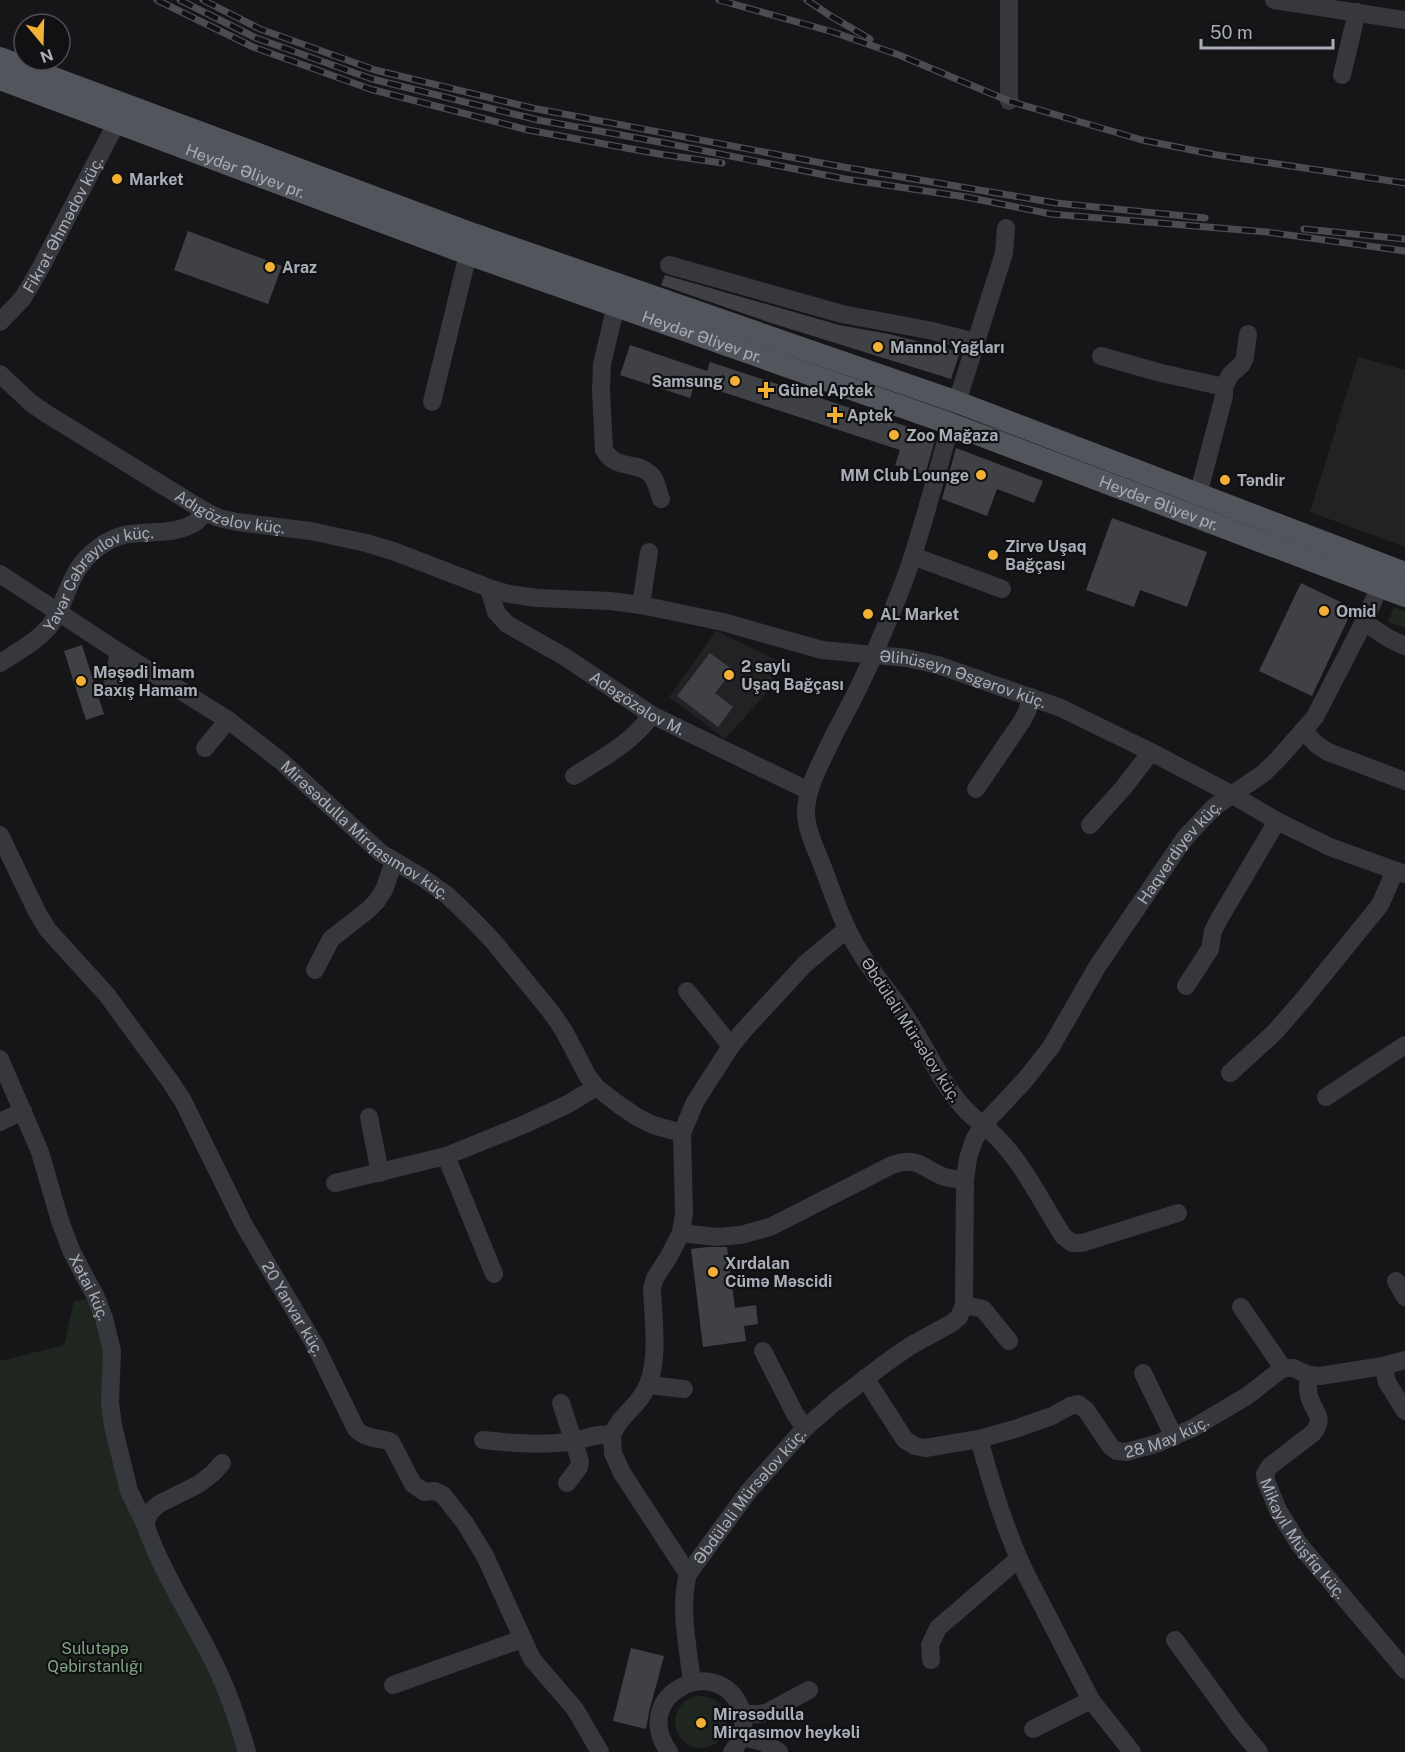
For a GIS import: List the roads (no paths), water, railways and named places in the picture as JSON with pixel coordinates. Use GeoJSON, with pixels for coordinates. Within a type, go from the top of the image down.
{"type":"FeatureCollection","features":[{"type":"Feature","properties":{"kind":"main road","name":"Heydər Əliyev pr."},"geometry":{"type":"LineString","coordinates":[[0,58],[350,210],[468,254],[951,424],[1391,575]]}},
{"type":"Feature","properties":{"kind":"main road","name":"Heydər Əliyev pr."},"geometry":{"type":"LineString","coordinates":[[0,79],[121,112],[957,402],[1198,495],[1391,575],[1405,596]]}},
{"type":"Feature","properties":{"kind":"street"},"geometry":{"type":"LineString","coordinates":[[1009,0],[1009,101]]}},
{"type":"Feature","properties":{"kind":"street"},"geometry":{"type":"LineString","coordinates":[[1274,0],[1405,20]]}},
{"type":"Feature","properties":{"kind":"street"},"geometry":{"type":"LineString","coordinates":[[1342,75],[1357,12]]}},
{"type":"Feature","properties":{"kind":"street","name":"Fikrət Əhmədov küç."},"geometry":{"type":"LineString","coordinates":[[0,322],[23,298],[41,267],[121,112]]}},
{"type":"Feature","properties":{"kind":"street"},"geometry":{"type":"LineString","coordinates":[[957,402],[1004,253],[1006,228]]}},
{"type":"Feature","properties":{"kind":"street"},"geometry":{"type":"LineString","coordinates":[[432,402],[468,254]]}},
{"type":"Feature","properties":{"kind":"street"},"geometry":{"type":"LineString","coordinates":[[669,265],[842,314],[928,330],[976,342]]}},
{"type":"Feature","properties":{"kind":"street"},"geometry":{"type":"LineString","coordinates":[[616,305],[602,364],[600,391],[604,450],[608,457],[617,462],[648,472],[653,478],[661,499]]}},
{"type":"Feature","properties":{"kind":"street"},"geometry":{"type":"LineString","coordinates":[[1198,495],[1224,396],[1224,387],[1230,375],[1242,364],[1248,334]]}},
{"type":"Feature","properties":{"kind":"street"},"geometry":{"type":"LineString","coordinates":[[1101,356],[1161,373],[1224,387]]}},
{"type":"Feature","properties":{"kind":"street","name":"Adıgözəlov küç."},"geometry":{"type":"LineString","coordinates":[[0,374],[46,414],[219,518],[311,531],[366,543],[489,588]]}},
{"type":"Feature","properties":{"kind":"street","name":"Əbdüləli Mürsəlov küç."},"geometry":{"type":"LineString","coordinates":[[951,424],[913,556],[873,654],[809,791],[806,810],[808,825],[816,851],[848,929],[872,972],[912,1025],[958,1103],[1003,1142],[1015,1157],[1063,1236],[1072,1244],[1082,1243],[1178,1213]]}},
{"type":"Feature","properties":{"kind":"street","name":"Yavər Cəbrayılov küç."},"geometry":{"type":"LineString","coordinates":[[0,663],[44,632],[51,624],[73,575],[97,548],[124,535],[183,528],[195,522],[206,512]]}},
{"type":"Feature","properties":{"kind":"street"},"geometry":{"type":"LineString","coordinates":[[641,605],[649,552]]}},
{"type":"Feature","properties":{"kind":"street"},"geometry":{"type":"LineString","coordinates":[[913,556],[1002,589]]}},
{"type":"Feature","properties":{"kind":"street","name":"Mirəsədulla Mirqasımov küç."},"geometry":{"type":"LineString","coordinates":[[0,574],[228,720],[281,761],[381,853],[447,895],[493,941],[551,1012],[596,1087],[637,1117],[653,1125],[682,1133]]}},
{"type":"Feature","properties":{"kind":"street","name":"Haqverdiyev küç."},"geometry":{"type":"LineString","coordinates":[[982,1125],[1025,1080],[1044,1056],[1097,966],[1184,839],[1214,807],[1264,773],[1315,717],[1364,621],[1391,575]]}},
{"type":"Feature","properties":{"kind":"street","name":"Əlihüseyn Əsgərov küç."},"geometry":{"type":"LineString","coordinates":[[489,588],[537,598],[610,601],[641,605],[723,622],[822,650],[907,658],[938,665],[1069,711],[1330,847],[1400,873]]}},
{"type":"Feature","properties":{"kind":"street","name":"Adəgözəlov M."},"geometry":{"type":"LineString","coordinates":[[489,588],[496,612],[507,624],[565,657],[652,715],[809,791]]}},
{"type":"Feature","properties":{"kind":"street"},"geometry":{"type":"LineString","coordinates":[[1364,621],[1388,638],[1405,646]]}},
{"type":"Feature","properties":{"kind":"street"},"geometry":{"type":"LineString","coordinates":[[111,690],[119,652]]}},
{"type":"Feature","properties":{"kind":"street"},"geometry":{"type":"LineString","coordinates":[[976,789],[1022,722],[1031,697]]}},
{"type":"Feature","properties":{"kind":"street"},"geometry":{"type":"LineString","coordinates":[[574,776],[628,741],[652,715]]}},
{"type":"Feature","properties":{"kind":"street"},"geometry":{"type":"LineString","coordinates":[[205,748],[228,720]]}},
{"type":"Feature","properties":{"kind":"street"},"geometry":{"type":"LineString","coordinates":[[1304,730],[1316,744],[1328,752],[1405,781]]}},
{"type":"Feature","properties":{"kind":"street"},"geometry":{"type":"LineString","coordinates":[[1089,825],[1124,787],[1151,752]]}},
{"type":"Feature","properties":{"kind":"street"},"geometry":{"type":"LineString","coordinates":[[1186,986],[1210,949],[1218,921],[1277,821]]}},
{"type":"Feature","properties":{"kind":"street","name":"20 Yanvar küç."},"geometry":{"type":"LineString","coordinates":[[0,835],[38,915],[48,930],[107,995],[183,1101],[244,1225],[315,1345],[356,1429],[362,1435],[372,1439],[384,1439],[391,1442],[413,1484],[424,1492],[435,1491],[450,1502],[485,1556],[532,1659],[575,1708],[600,1752]]}},
{"type":"Feature","properties":{"kind":"street"},"geometry":{"type":"LineString","coordinates":[[315,970],[331,939],[376,902],[384,890],[394,862]]}},
{"type":"Feature","properties":{"kind":"street"},"geometry":{"type":"LineString","coordinates":[[1230,1073],[1274,1033],[1302,1001],[1380,905],[1400,873]]}},
{"type":"Feature","properties":{"kind":"street"},"geometry":{"type":"LineString","coordinates":[[688,1574],[622,1473],[613,1453],[612,1434],[619,1420],[630,1412],[649,1385],[654,1353],[652,1288],[655,1278],[681,1233],[684,1212],[682,1133],[695,1102],[731,1046],[805,964],[848,929]]}},
{"type":"Feature","properties":{"kind":"street"},"geometry":{"type":"LineString","coordinates":[[687,991],[731,1046]]}},
{"type":"Feature","properties":{"kind":"street"},"geometry":{"type":"LineString","coordinates":[[1326,1097],[1405,1045]]}},
{"type":"Feature","properties":{"kind":"street","name":"Xətai küç."},"geometry":{"type":"LineString","coordinates":[[0,1059],[40,1152],[60,1221],[104,1318],[112,1351],[110,1402],[113,1426],[129,1491],[173,1588],[219,1671],[237,1717],[247,1752]]}},
{"type":"Feature","properties":{"kind":"street"},"geometry":{"type":"LineString","coordinates":[[335,1183],[446,1156],[523,1125],[568,1104],[596,1087]]}},
{"type":"Feature","properties":{"kind":"street"},"geometry":{"type":"LineString","coordinates":[[0,1122],[23,1111]]}},
{"type":"Feature","properties":{"kind":"street"},"geometry":{"type":"LineString","coordinates":[[369,1117],[380,1173]]}},
{"type":"Feature","properties":{"kind":"street"},"geometry":{"type":"LineString","coordinates":[[982,1125],[968,1158],[964,1305],[983,1309],[1009,1341]]}},
{"type":"Feature","properties":{"kind":"street"},"geometry":{"type":"LineString","coordinates":[[446,1156],[494,1274]]}},
{"type":"Feature","properties":{"kind":"street"},"geometry":{"type":"LineString","coordinates":[[681,1233],[717,1237],[741,1235],[770,1227],[901,1162],[916,1162],[941,1176],[966,1180]]}},
{"type":"Feature","properties":{"kind":"street","name":"Əbdüləli Mürsəlov küç."},"geometry":{"type":"LineString","coordinates":[[692,1682],[684,1608],[685,1584],[688,1574],[747,1492],[805,1428],[865,1378],[910,1346],[952,1323],[959,1317],[964,1305]]}},
{"type":"Feature","properties":{"kind":"street"},"geometry":{"type":"LineString","coordinates":[[1240,1307],[1283,1368],[1293,1368],[1309,1376],[1336,1374],[1405,1360]]}},
{"type":"Feature","properties":{"kind":"street"},"geometry":{"type":"LineString","coordinates":[[762,1351],[795,1414],[805,1428]]}},
{"type":"Feature","properties":{"kind":"street"},"geometry":{"type":"LineString","coordinates":[[1383,1366],[1387,1382],[1405,1411]]}},
{"type":"Feature","properties":{"kind":"street","name":"28 May küç."},"geometry":{"type":"LineString","coordinates":[[865,1378],[905,1440],[915,1446],[925,1448],[979,1439],[1016,1429],[1078,1404],[1086,1410],[1111,1447],[1117,1451],[1126,1452],[1156,1444],[1193,1428],[1247,1396],[1283,1368]]}},
{"type":"Feature","properties":{"kind":"street"},"geometry":{"type":"LineString","coordinates":[[1143,1372],[1174,1437]]}},
{"type":"Feature","properties":{"kind":"street","name":"Mikayıl Müşfiq küç."},"geometry":{"type":"LineString","coordinates":[[1309,1376],[1308,1390],[1319,1418],[1319,1427],[1270,1466],[1265,1474],[1266,1481],[1278,1510],[1299,1544],[1405,1670]]}},
{"type":"Feature","properties":{"kind":"street"},"geometry":{"type":"LineString","coordinates":[[649,1385],[684,1389]]}},
{"type":"Feature","properties":{"kind":"street"},"geometry":{"type":"LineString","coordinates":[[561,1403],[580,1461],[579,1467],[567,1483]]}},
{"type":"Feature","properties":{"kind":"street"},"geometry":{"type":"LineString","coordinates":[[483,1440],[527,1444],[574,1441],[603,1433],[612,1434]]}},
{"type":"Feature","properties":{"kind":"street"},"geometry":{"type":"LineString","coordinates":[[979,1439],[991,1482],[1018,1559],[1091,1700],[1132,1752]]}},
{"type":"Feature","properties":{"kind":"street"},"geometry":{"type":"LineString","coordinates":[[145,1524],[150,1512],[159,1504],[198,1484],[222,1463]]}},
{"type":"Feature","properties":{"kind":"street"},"geometry":{"type":"LineString","coordinates":[[931,1660],[930,1645],[938,1628],[1018,1559]]}},
{"type":"Feature","properties":{"kind":"street"},"geometry":{"type":"LineString","coordinates":[[393,1685],[522,1639]]}},
{"type":"Feature","properties":{"kind":"street"},"geometry":{"type":"LineString","coordinates":[[1175,1640],[1259,1752]]}},
{"type":"Feature","properties":{"kind":"street"},"geometry":{"type":"LineString","coordinates":[[660,1749],[658,1722],[665,1701],[681,1686],[703,1681],[724,1687],[739,1704],[744,1726],[737,1744],[763,1742],[779,1752]]}},
{"type":"Feature","properties":{"kind":"street"},"geometry":{"type":"LineString","coordinates":[[743,1714],[768,1712],[809,1689]]}},
{"type":"Feature","properties":{"kind":"street"},"geometry":{"type":"LineString","coordinates":[[1033,1729],[1091,1700]]}},
{"type":"Feature","properties":{"kind":"railway"},"geometry":{"type":"LineString","coordinates":[[157,0],[253,47],[370,89],[528,130],[722,163]]}},
{"type":"Feature","properties":{"kind":"railway"},"geometry":{"type":"LineString","coordinates":[[180,0],[256,38],[372,79],[538,120],[845,179],[966,197],[1051,214],[1267,232],[1405,251]]}},
{"type":"Feature","properties":{"kind":"railway"},"geometry":{"type":"LineString","coordinates":[[203,0],[260,29],[375,70],[532,108],[843,167],[1056,203],[1205,218]]}},
{"type":"Feature","properties":{"kind":"railway"},"geometry":{"type":"LineString","coordinates":[[719,0],[833,32],[899,55],[1009,101],[1142,140],[1217,155],[1405,183]]}},
{"type":"Feature","properties":{"kind":"railway"},"geometry":{"type":"LineString","coordinates":[[807,0],[870,39]]}},
{"type":"Feature","properties":{"kind":"railway"},"geometry":{"type":"LineString","coordinates":[[1304,229],[1405,239]]}},
{"type":"Feature","properties":{"kind":"place","name":"Market"},"geometry":{"type":"Point","coordinates":[117,179]}},
{"type":"Feature","properties":{"kind":"place","name":"Araz"},"geometry":{"type":"Point","coordinates":[270,267]}},
{"type":"Feature","properties":{"kind":"place","name":"Mannol Yağları"},"geometry":{"type":"Point","coordinates":[878,347]}},
{"type":"Feature","properties":{"kind":"place","name":"Samsung"},"geometry":{"type":"Point","coordinates":[735,381]}},
{"type":"Feature","properties":{"kind":"place","name":"Günel Aptek"},"geometry":{"type":"Point","coordinates":[766,390]}},
{"type":"Feature","properties":{"kind":"place","name":"Aptek"},"geometry":{"type":"Point","coordinates":[835,415]}},
{"type":"Feature","properties":{"kind":"place","name":"Zoo Mağaza"},"geometry":{"type":"Point","coordinates":[894,435]}},
{"type":"Feature","properties":{"kind":"place","name":"MM Club Lounge"},"geometry":{"type":"Point","coordinates":[981,475]}},
{"type":"Feature","properties":{"kind":"place","name":"Təndir"},"geometry":{"type":"Point","coordinates":[1225,480]}},
{"type":"Feature","properties":{"kind":"place","name":"Zirvə Uşaq Bağçası"},"geometry":{"type":"Point","coordinates":[993,555]}},
{"type":"Feature","properties":{"kind":"place","name":"Omid"},"geometry":{"type":"Point","coordinates":[1324,611]}},
{"type":"Feature","properties":{"kind":"place","name":"AL Market"},"geometry":{"type":"Point","coordinates":[868,614]}},
{"type":"Feature","properties":{"kind":"place","name":"2 saylı Uşaq Bağçası"},"geometry":{"type":"Point","coordinates":[729,675]}},
{"type":"Feature","properties":{"kind":"place","name":"Məşədi İmam Baxış Hamam"},"geometry":{"type":"Point","coordinates":[81,681]}},
{"type":"Feature","properties":{"kind":"place","name":"Xırdalan Cümə Məscidi"},"geometry":{"type":"Point","coordinates":[713,1272]}},
{"type":"Feature","properties":{"kind":"place","name":"Mirəsədulla Mirqasımov heykəli"},"geometry":{"type":"Point","coordinates":[701,1723]}},
{"type":"Feature","properties":{"kind":"park label","name":"Sulutəpə Qəbirstanlığı"},"geometry":{"type":"Point","coordinates":[95,1657]}}]}
